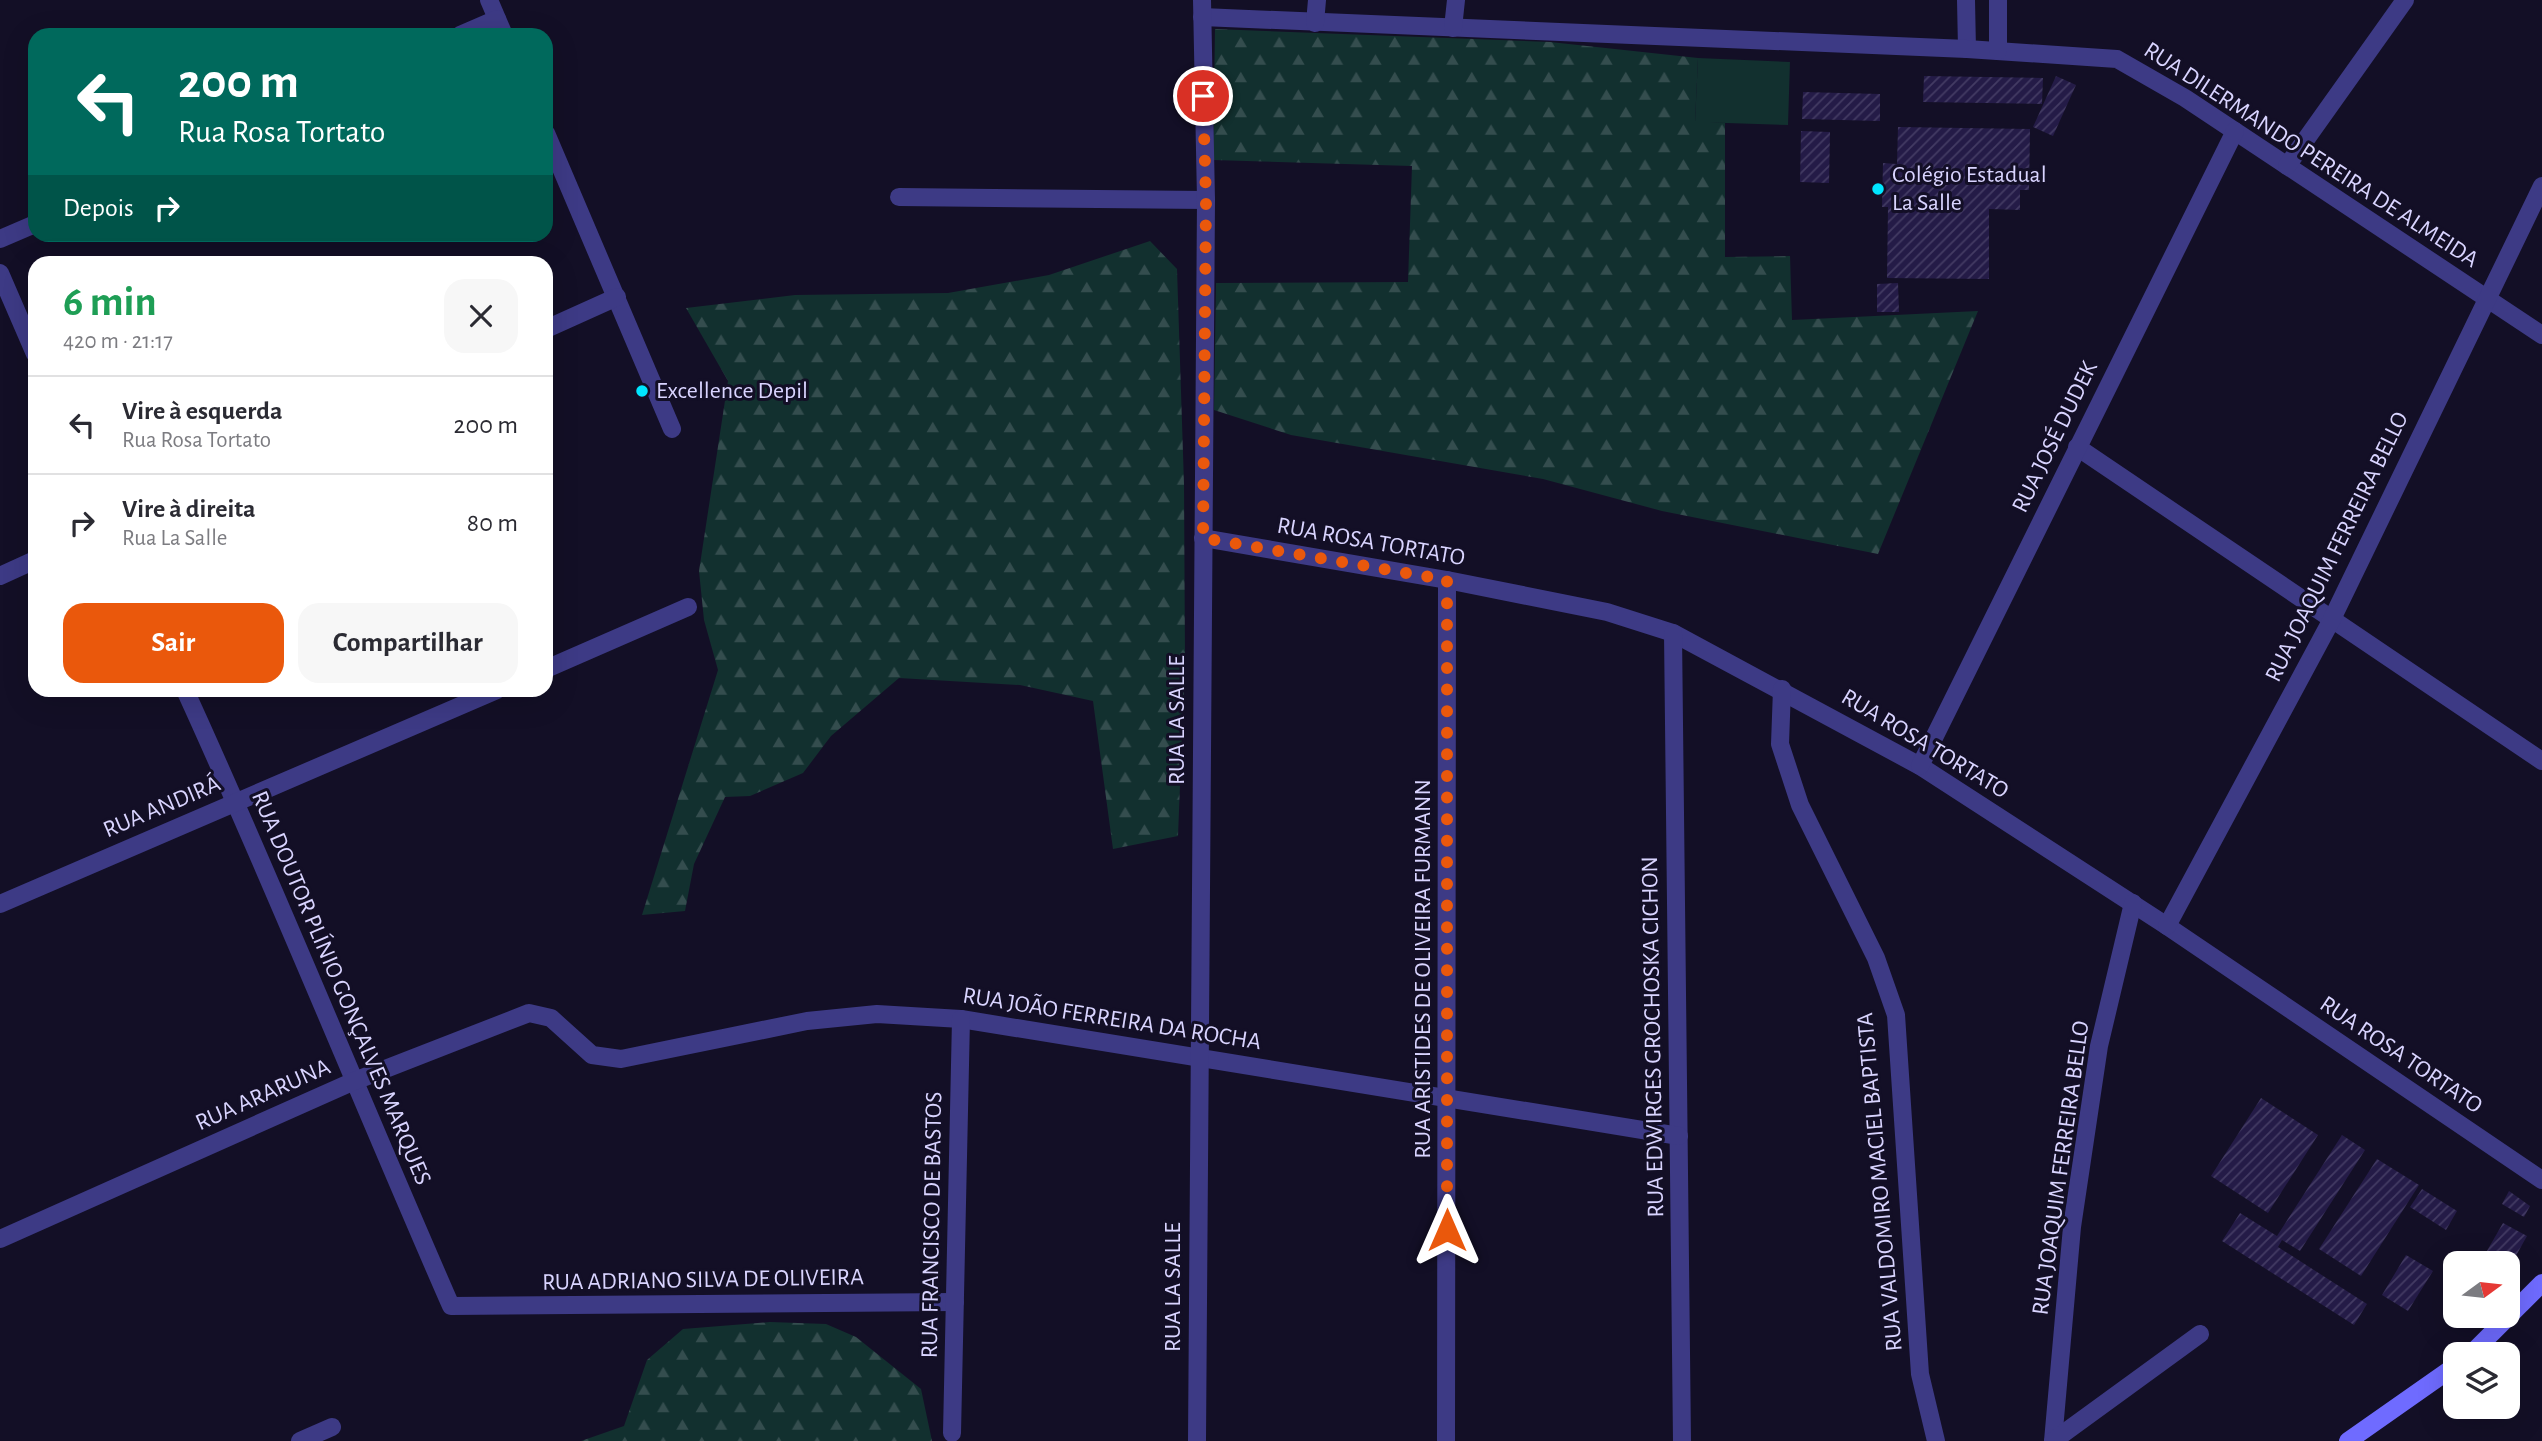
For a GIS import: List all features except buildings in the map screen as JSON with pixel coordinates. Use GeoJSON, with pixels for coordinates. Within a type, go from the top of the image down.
{"type":"FeatureCollection","features":[{"type":"Feature","properties":{"kind":"main road"},"geometry":{"type":"LineString","coordinates":[[2483,1342],[2542,1283]]}},
{"type":"Feature","properties":{"kind":"main road"},"geometry":{"type":"LineString","coordinates":[[2348,1441],[2443,1374]]}},
{"type":"Feature","properties":{"kind":"street"},"geometry":{"type":"LineString","coordinates":[[489,0],[500,27]]}},
{"type":"Feature","properties":{"kind":"street"},"geometry":{"type":"LineString","coordinates":[[1315,23],[1317,0]]}},
{"type":"Feature","properties":{"kind":"street"},"geometry":{"type":"LineString","coordinates":[[1453,28],[1456,0]]}},
{"type":"Feature","properties":{"kind":"street"},"geometry":{"type":"LineString","coordinates":[[1966,0],[1967,49]]}},
{"type":"Feature","properties":{"kind":"street"},"geometry":{"type":"LineString","coordinates":[[1998,0],[1998,51]]}},
{"type":"Feature","properties":{"kind":"street"},"geometry":{"type":"LineString","coordinates":[[2287,166],[2405,0]]}},
{"type":"Feature","properties":{"kind":"street","name":"RUA DILERMANDO PEREIRA DE ALMEIDA"},"geometry":{"type":"LineString","coordinates":[[1202,9],[1315,23],[1967,49],[2117,59],[2235,131],[2542,335]]}},
{"type":"Feature","properties":{"kind":"street","name":"RUA LA SALLE"},"geometry":{"type":"LineString","coordinates":[[1197,1441],[1206,200],[1202,9]]}},
{"type":"Feature","properties":{"kind":"street","name":"RUA JOSÉ DUDEK"},"geometry":{"type":"LineString","coordinates":[[1920,765],[2235,131]]}},
{"type":"Feature","properties":{"kind":"street"},"geometry":{"type":"LineString","coordinates":[[553,149],[672,429]]}},
{"type":"Feature","properties":{"kind":"street","name":"RUA JOAQUIM FERREIRA BELLO"},"geometry":{"type":"LineString","coordinates":[[2167,926],[2331,621],[2542,186]]}},
{"type":"Feature","properties":{"kind":"street"},"geometry":{"type":"LineString","coordinates":[[899,197],[1206,200]]}},
{"type":"Feature","properties":{"kind":"street"},"geometry":{"type":"LineString","coordinates":[[0,239],[28,227]]}},
{"type":"Feature","properties":{"kind":"street"},"geometry":{"type":"LineString","coordinates":[[0,274],[28,338]]}},
{"type":"Feature","properties":{"kind":"street"},"geometry":{"type":"LineString","coordinates":[[553,326],[617,297]]}},
{"type":"Feature","properties":{"kind":"street"},"geometry":{"type":"LineString","coordinates":[[2077,447],[2542,761]]}},
{"type":"Feature","properties":{"kind":"street","name":"RUA ROSA TORTATO"},"geometry":{"type":"LineString","coordinates":[[1203,538],[1447,580],[1607,612],[1673,633],[1920,765],[2167,926],[2542,1181]]}},
{"type":"Feature","properties":{"kind":"street"},"geometry":{"type":"LineString","coordinates":[[0,576],[28,563]]}},
{"type":"Feature","properties":{"kind":"street","name":"RUA ARISTIDES DE OLIVEIRA FURMANN"},"geometry":{"type":"LineString","coordinates":[[1446,1441],[1447,580]]}},
{"type":"Feature","properties":{"kind":"street"},"geometry":{"type":"LineString","coordinates":[[553,665],[688,607]]}},
{"type":"Feature","properties":{"kind":"street","name":"RUA EDWIRGES GROCHOSKA CICHON"},"geometry":{"type":"LineString","coordinates":[[1673,633],[1682,1441]]}},
{"type":"Feature","properties":{"kind":"street","name":"RUA VALDOMIRO MACIEL BAPTISTA"},"geometry":{"type":"LineString","coordinates":[[1782,689],[1780,744],[1800,806],[1876,958],[1896,1015],[1920,1374],[1936,1441]]}},
{"type":"Feature","properties":{"kind":"street","name":"RUA DOUTOR PLÍNIO GONÇALVES MARQUES"},"geometry":{"type":"LineString","coordinates":[[188,697],[236,802],[352,1082],[451,1306]]}},
{"type":"Feature","properties":{"kind":"street","name":"RUA ANDIRÁ"},"geometry":{"type":"LineString","coordinates":[[0,904],[481,697]]}},
{"type":"Feature","properties":{"kind":"street","name":"RUA JOAQUIM FERREIRA BELLO"},"geometry":{"type":"LineString","coordinates":[[2053,1441],[2072,1227],[2099,1046],[2133,904]]}},
{"type":"Feature","properties":{"kind":"street","name":"RUA ARARUNA"},"geometry":{"type":"LineString","coordinates":[[0,1239],[352,1082],[529,1013],[551,1018]]}},
{"type":"Feature","properties":{"kind":"street","name":"RUA JOÃO FERREIRA DA ROCHA"},"geometry":{"type":"LineString","coordinates":[[551,1018],[592,1055],[621,1059],[807,1021],[877,1014],[961,1019],[1679,1136]]}},
{"type":"Feature","properties":{"kind":"street","name":"RUA FRANCISCO DE BASTOS"},"geometry":{"type":"LineString","coordinates":[[952,1433],[961,1019]]}},
{"type":"Feature","properties":{"kind":"street","name":"RUA ADRIANO SILVA DE OLIVEIRA"},"geometry":{"type":"LineString","coordinates":[[451,1306],[955,1302]]}},
{"type":"Feature","properties":{"kind":"street"},"geometry":{"type":"LineString","coordinates":[[2053,1441],[2200,1334]]}},
{"type":"Feature","properties":{"kind":"street"},"geometry":{"type":"LineString","coordinates":[[300,1441],[332,1427]]}},
{"type":"Feature","properties":{"kind":"green space"},"geometry":{"type":"Polygon","coordinates":[[[1215,29],[1550,42],[1698,58],[1695,121],[1725,123],[1725,257],[1790,256],[1792,320],[1978,311],[1878,554],[1662,511],[1543,479],[1291,435],[1214,410],[1216,283],[1408,282],[1412,166],[1213,160],[1215,29]]]}},
{"type":"Feature","properties":{"kind":"green space"},"geometry":{"type":"Polygon","coordinates":[[[1698,58],[1790,62],[1788,125],[1695,122],[1698,58]]]}},
{"type":"Feature","properties":{"kind":"green space"},"geometry":{"type":"Polygon","coordinates":[[[1150,241],[1177,269],[1184,484],[1185,660],[1178,836],[1113,849],[1093,701],[1020,685],[899,678],[831,736],[803,773],[750,796],[725,797],[694,864],[685,911],[642,915],[718,670],[704,620],[699,571],[728,381],[686,308],[795,295],[948,293],[1049,275],[1150,241]]]}},
{"type":"Feature","properties":{"kind":"green space"},"geometry":{"type":"Polygon","coordinates":[[[770,1322],[826,1324],[856,1337],[921,1389],[932,1441],[581,1441],[624,1426],[647,1360],[683,1329],[770,1322]]]}},
{"type":"Feature","properties":{"kind":"place","name":"Colégio Estadual La Salle"},"geometry":{"type":"Point","coordinates":[1878,189]}},
{"type":"Feature","properties":{"kind":"place","name":"Excellence Depil"},"geometry":{"type":"Point","coordinates":[642,391]}},
{"type":"Feature","properties":{"kind":"route"},"geometry":{"type":"LineString","coordinates":[[1203,96],[1206,200],[1203,538],[1447,580],[1447,1230]]}}]}
